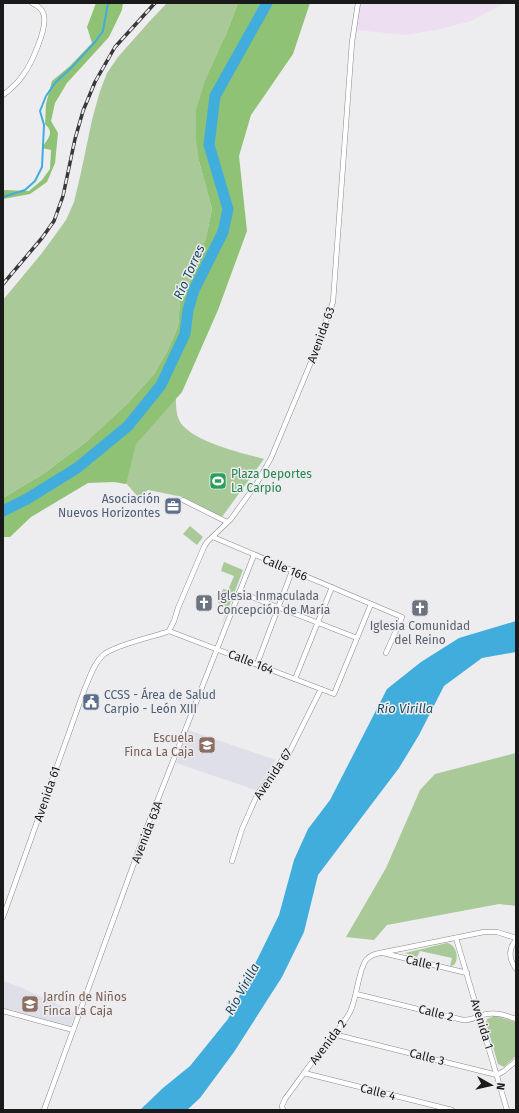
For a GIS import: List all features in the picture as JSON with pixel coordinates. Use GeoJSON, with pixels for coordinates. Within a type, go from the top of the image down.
{"type":"FeatureCollection","features":[{"type":"Feature","properties":{"kind":"street"},"geometry":{"type":"LineString","coordinates":[[3,95],[24,75],[44,29],[44,15],[42,10],[32,3]]}},
{"type":"Feature","properties":{"kind":"street","name":"Avenida 63"},"geometry":{"type":"LineString","coordinates":[[168,631],[174,621],[204,547],[227,522],[257,483],[271,458],[309,367],[333,302],[352,42],[358,3]]}},
{"type":"Feature","properties":{"kind":"street"},"geometry":{"type":"LineString","coordinates":[[183,500],[227,522]]}},
{"type":"Feature","properties":{"kind":"street","name":"Calle 166"},"geometry":{"type":"LineString","coordinates":[[213,537],[402,617],[386,653]]}},
{"type":"Feature","properties":{"kind":"street","name":"Avenida 63A"},"geometry":{"type":"LineString","coordinates":[[44,1110],[149,822],[254,555]]}},
{"type":"Feature","properties":{"kind":"street"},"geometry":{"type":"LineString","coordinates":[[257,664],[277,607],[292,571]]}},
{"type":"Feature","properties":{"kind":"street"},"geometry":{"type":"LineString","coordinates":[[295,679],[332,587]]}},
{"type":"Feature","properties":{"kind":"street"},"geometry":{"type":"LineString","coordinates":[[239,592],[357,638],[371,604]]}},
{"type":"Feature","properties":{"kind":"street","name":"Calle 164"},"geometry":{"type":"LineString","coordinates":[[168,631],[334,694],[357,638]]}},
{"type":"Feature","properties":{"kind":"street","name":"Avenida 61"},"geometry":{"type":"LineString","coordinates":[[3,918],[92,671],[103,654],[112,649],[168,631]]}},
{"type":"Feature","properties":{"kind":"street","name":"Avenida 67"},"geometry":{"type":"LineString","coordinates":[[232,861],[242,829],[258,793],[290,751],[322,689]]}},
{"type":"Feature","properties":{"kind":"street"},"geometry":{"type":"LineString","coordinates":[[380,953],[484,932],[497,932],[516,939],[510,950],[510,956],[516,969]]}},
{"type":"Feature","properties":{"kind":"street","name":"Avenida 1"},"geometry":{"type":"LineString","coordinates":[[456,938],[507,1110]]}},
{"type":"Feature","properties":{"kind":"street","name":"Calle 1"},"geometry":{"type":"LineString","coordinates":[[380,953],[467,973]]}},
{"type":"Feature","properties":{"kind":"street","name":"Avenida 2"},"geometry":{"type":"LineString","coordinates":[[283,1110],[282,1106],[285,1099],[349,1014],[366,960],[370,956],[380,953]]}},
{"type":"Feature","properties":{"kind":"street","name":"Calle 2"},"geometry":{"type":"LineString","coordinates":[[356,994],[463,1020],[472,1020],[487,1014],[497,1014],[516,1019]]}},
{"type":"Feature","properties":{"kind":"street"},"geometry":{"type":"LineString","coordinates":[[3,1011],[73,1030]]}},
{"type":"Feature","properties":{"kind":"street","name":"Calle 3"},"geometry":{"type":"LineString","coordinates":[[333,1034],[497,1075]]}},
{"type":"Feature","properties":{"kind":"street"},"geometry":{"type":"LineString","coordinates":[[497,1075],[516,1061]]}},
{"type":"Feature","properties":{"kind":"street","name":"Calle 4"},"geometry":{"type":"LineString","coordinates":[[304,1073],[452,1110]]}},
{"type":"Feature","properties":{"kind":"shaded area"},"geometry":{"type":"Polygon","coordinates":[[[360,3],[505,3],[471,21],[440,29],[406,35],[356,30],[360,3]]]}},
{"type":"Feature","properties":{"kind":"shaded area","name":"Escuela Finca La Caja"},"geometry":{"type":"Polygon","coordinates":[[[188,730],[276,760],[256,790],[176,763],[188,730]]]}},
{"type":"Feature","properties":{"kind":"shaded area","name":"Jardín de Niños Finca La Caja"},"geometry":{"type":"Polygon","coordinates":[[[3,981],[20,987],[76,1013],[70,1027],[3,1008],[3,981]]]}},
{"type":"Feature","properties":{"kind":"green space"},"geometry":{"type":"Polygon","coordinates":[[[96,3],[123,3],[122,10],[109,37],[67,83],[55,103],[51,121],[58,133],[55,163],[47,182],[30,194],[3,199],[3,190],[29,191],[42,180],[50,169],[51,150],[42,148],[50,136],[50,130],[45,124],[46,104],[52,81],[70,66],[92,43],[87,27],[96,3]]]}},
{"type":"Feature","properties":{"kind":"green space"},"geometry":{"type":"Polygon","coordinates":[[[167,3],[238,3],[225,37],[199,161],[212,209],[206,238],[190,282],[180,300],[178,327],[167,352],[154,374],[128,403],[86,442],[43,474],[3,498],[3,300],[42,253],[66,220],[74,202],[92,120],[107,73],[118,57],[167,3]]]}},
{"type":"Feature","properties":{"kind":"green space"},"geometry":{"type":"Polygon","coordinates":[[[238,3],[310,3],[293,54],[251,115],[239,156],[247,231],[218,310],[182,392],[136,444],[126,484],[114,482],[88,483],[31,517],[10,537],[3,537],[3,498],[43,474],[86,442],[128,403],[154,374],[167,352],[178,327],[180,300],[190,282],[206,238],[212,209],[199,161],[196,139],[196,110],[205,81],[225,37],[238,3]]]}},
{"type":"Feature","properties":{"kind":"green space"},"geometry":{"type":"Polygon","coordinates":[[[176,389],[176,404],[179,420],[193,434],[230,450],[264,459],[222,517],[183,497],[148,490],[139,498],[105,459],[176,389]]]}},
{"type":"Feature","properties":{"kind":"green space"},"geometry":{"type":"Polygon","coordinates":[[[190,526],[203,537],[197,545],[183,534],[190,526]]]}},
{"type":"Feature","properties":{"kind":"green space"},"geometry":{"type":"Polygon","coordinates":[[[224,562],[243,570],[221,627],[227,610],[220,607],[221,604],[218,603],[223,589],[228,590],[234,576],[221,571],[224,562]]]}},
{"type":"Feature","properties":{"kind":"green space"},"geometry":{"type":"Polygon","coordinates":[[[516,753],[516,906],[499,904],[387,925],[374,940],[346,937],[386,868],[420,790],[435,774],[516,753]]]}},
{"type":"Feature","properties":{"kind":"green space"},"geometry":{"type":"Polygon","coordinates":[[[447,943],[453,946],[456,952],[457,959],[454,965],[450,966],[452,958],[420,951],[417,957],[405,953],[447,943]]]}},
{"type":"Feature","properties":{"kind":"green space"},"geometry":{"type":"Polygon","coordinates":[[[494,1016],[516,1022],[516,1056],[504,1067],[498,1064],[486,1023],[487,1019],[494,1016]]]}},
{"type":"Feature","properties":{"kind":"water","name":"Río Virilla"},"geometry":{"type":"Polygon","coordinates":[[[516,621],[516,652],[482,658],[444,686],[419,735],[399,768],[318,875],[304,932],[282,977],[234,1052],[200,1098],[187,1110],[140,1110],[163,1088],[190,1066],[228,1019],[279,915],[294,860],[308,829],[330,800],[387,689],[421,662],[459,638],[516,621]]]}},
{"type":"Feature","properties":{"kind":"waterway"},"geometry":{"type":"LineString","coordinates":[[3,197],[25,190],[35,181],[42,167],[44,125],[40,111],[46,96],[55,83],[72,67],[103,31],[108,3]]}},
{"type":"Feature","properties":{"kind":"waterway","name":"Río Torres"},"geometry":{"type":"LineString","coordinates":[[3,511],[27,499],[77,468],[128,426],[161,385],[185,334],[188,310],[194,290],[223,232],[228,209],[209,145],[215,96],[267,3]]}},
{"type":"Feature","properties":{"kind":"railway"},"geometry":{"type":"LineString","coordinates":[[3,284],[42,238],[54,221],[63,196],[75,139],[83,111],[95,82],[115,47],[155,3]]}},
{"type":"Feature","properties":{"kind":"place","name":"Plaza Deportes La Carpio"},"geometry":{"type":"Point","coordinates":[218,481]}},
{"type":"Feature","properties":{"kind":"place","name":"Asociación Nuevos Horizontes"},"geometry":{"type":"Point","coordinates":[173,506]}},
{"type":"Feature","properties":{"kind":"place","name":"Iglesia Inmaculada Concepción de María"},"geometry":{"type":"Point","coordinates":[204,603]}},
{"type":"Feature","properties":{"kind":"place","name":"Iglesia Comunidad del Reino"},"geometry":{"type":"Point","coordinates":[420,608]}},
{"type":"Feature","properties":{"kind":"place","name":"CCSS - Área de Salud Carpio - León XIII"},"geometry":{"type":"Point","coordinates":[91,702]}},
{"type":"Feature","properties":{"kind":"place","name":"Escuela Finca La Caja"},"geometry":{"type":"Point","coordinates":[207,745]}},
{"type":"Feature","properties":{"kind":"place","name":"Jardín de Niños Finca La Caja"},"geometry":{"type":"Point","coordinates":[30,1004]}}]}
